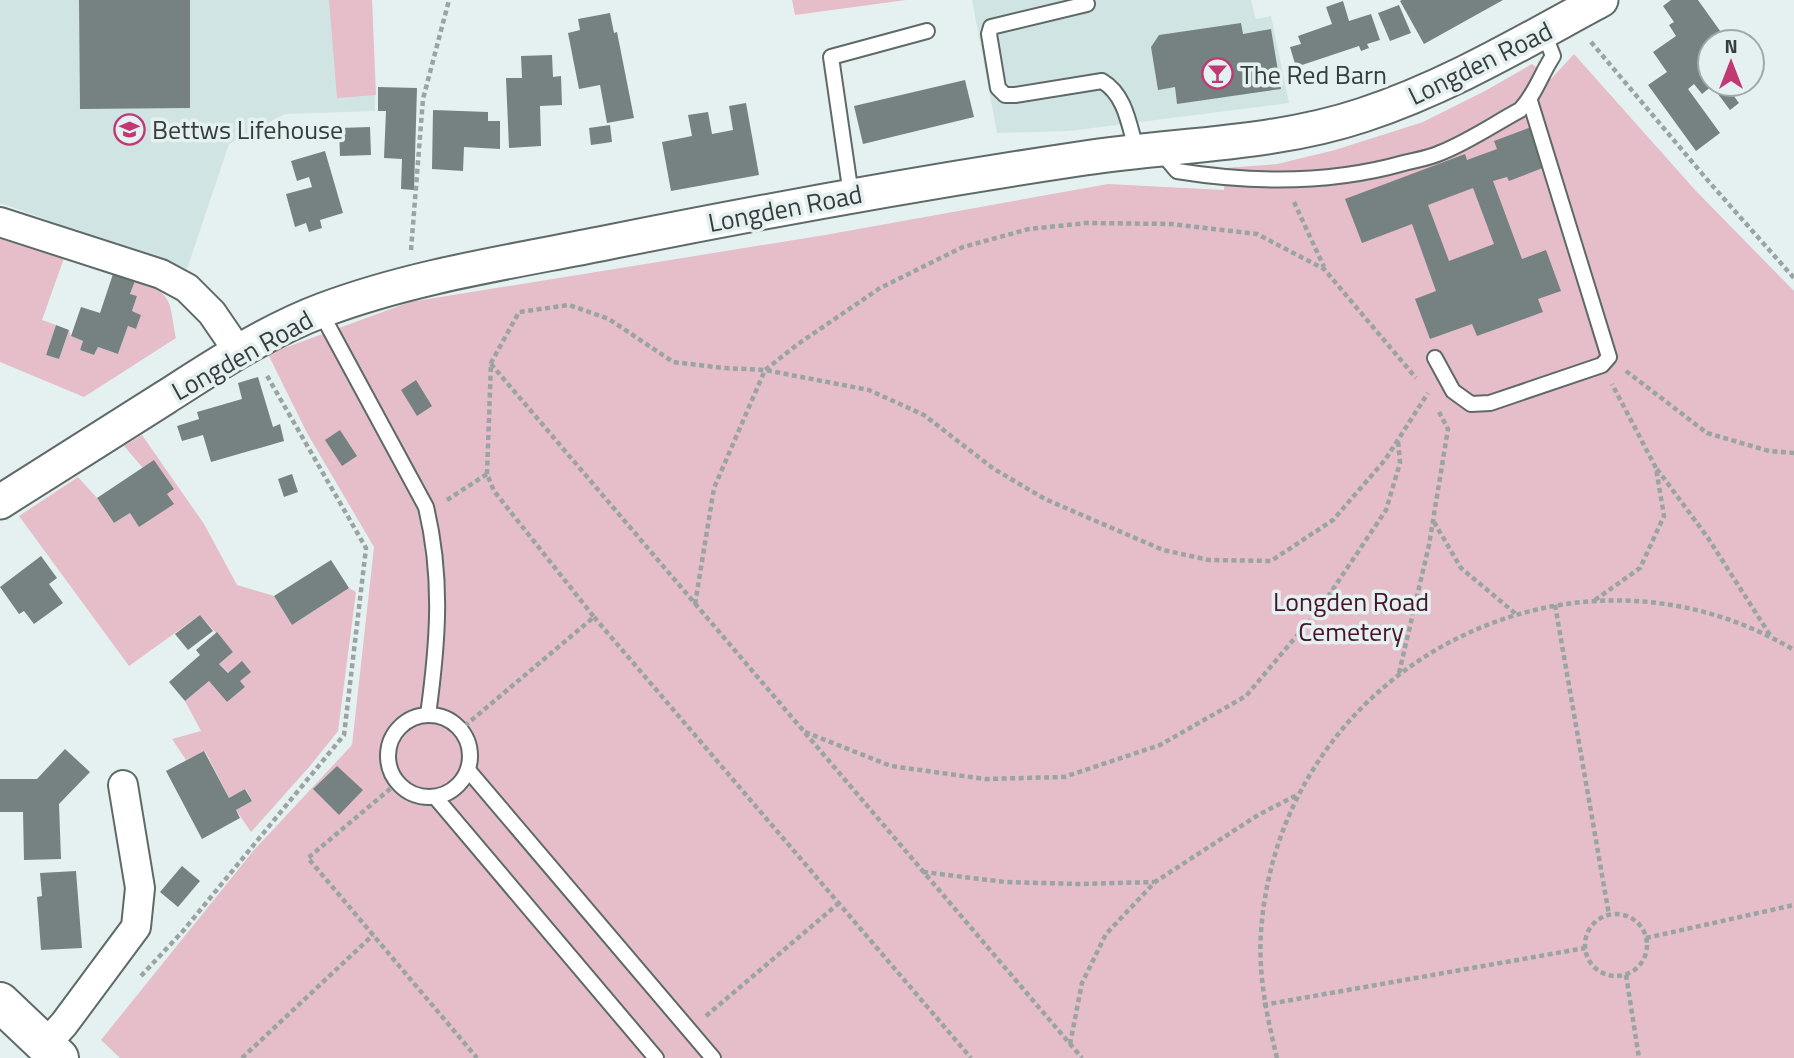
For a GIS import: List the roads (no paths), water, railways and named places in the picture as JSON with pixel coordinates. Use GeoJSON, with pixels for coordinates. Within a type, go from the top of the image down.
{"type":"FeatureCollection","features":[{"type":"Feature","properties":{"kind":"main road"},"geometry":{"type":"LineString","coordinates":[[0,1002],[52,1051]]}},
{"type":"Feature","properties":{"kind":"street","name":"Longden Road"},"geometry":{"type":"LineString","coordinates":[[0,502],[243,349],[320,311],[409,282],[925,181],[1287,135],[1359,117],[1431,91],[1576,12]]}},
{"type":"Feature","properties":{"kind":"street"},"geometry":{"type":"LineString","coordinates":[[0,222],[161,274],[187,288],[243,349]]}},
{"type":"Feature","properties":{"kind":"street"},"geometry":{"type":"LineString","coordinates":[[52,1051],[64,1024],[136,927],[140,888],[123,785]]}},
{"type":"Feature","properties":{"kind":"lane"},"geometry":{"type":"LineString","coordinates":[[1087,4],[991,26],[989,34],[998,88],[1005,95],[1102,82],[1113,88],[1148,151],[1177,171],[1224,178],[1283,179],[1317,179],[1382,169],[1439,153],[1520,110],[1530,101],[1541,74],[1576,12]]}},
{"type":"Feature","properties":{"kind":"lane"},"geometry":{"type":"LineString","coordinates":[[851,195],[831,57],[927,32]]}},
{"type":"Feature","properties":{"kind":"lane"},"geometry":{"type":"LineString","coordinates":[[1435,358],[1453,391],[1471,404],[1490,403],[1605,361],[1530,101]]}},
{"type":"Feature","properties":{"kind":"lane"},"geometry":{"type":"LineString","coordinates":[[320,311],[426,507],[434,539],[438,575],[436,657],[428,715]]}},
{"type":"Feature","properties":{"kind":"lane"},"geometry":{"type":"LineString","coordinates":[[428,715],[446,718],[461,729],[471,756],[461,783],[436,798],[408,793],[397,783],[389,770],[387,754],[391,739],[400,726],[413,718],[428,715]]}},
{"type":"Feature","properties":{"kind":"lane"},"geometry":{"type":"LineString","coordinates":[[468,770],[713,1058]]}},
{"type":"Feature","properties":{"kind":"lane"},"geometry":{"type":"LineString","coordinates":[[436,798],[656,1058]]}},
{"type":"Feature","properties":{"kind":"place","name":"The Red Barn"},"geometry":{"type":"Point","coordinates":[1217,74]}},
{"type":"Feature","properties":{"kind":"place","name":"Bettws Lifehouse"},"geometry":{"type":"Point","coordinates":[129,129]}},
{"type":"Feature","properties":{"kind":"park label","name":"Longden Road Cemetery"},"geometry":{"type":"Point","coordinates":[1351,616]}}]}
